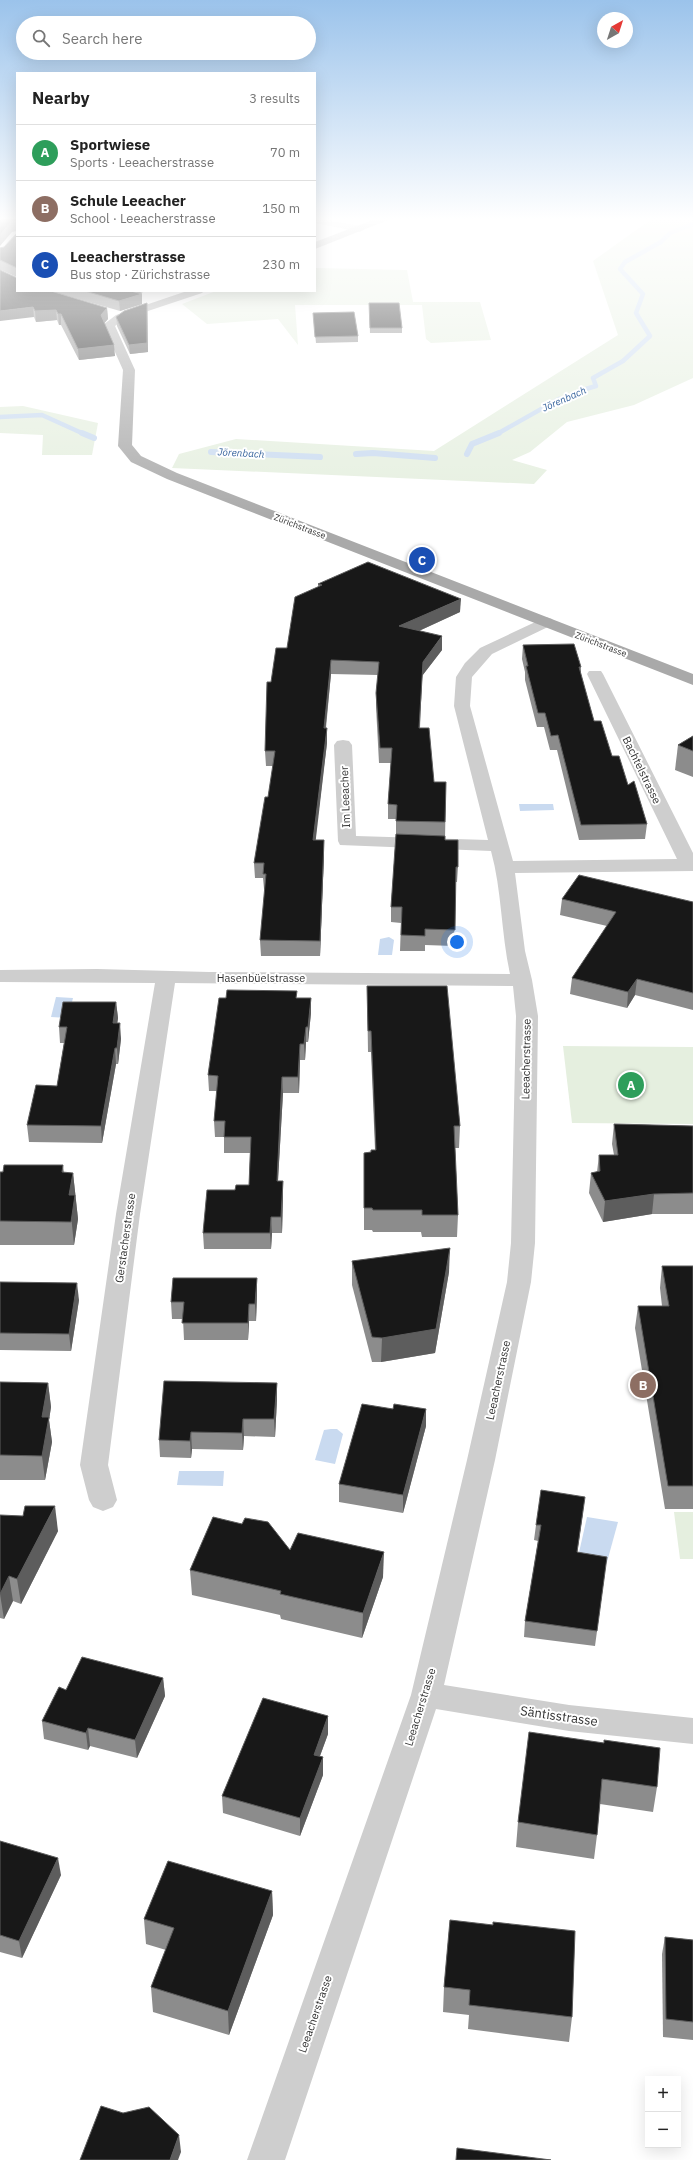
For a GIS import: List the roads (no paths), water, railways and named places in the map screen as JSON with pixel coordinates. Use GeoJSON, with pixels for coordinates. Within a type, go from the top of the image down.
{"type":"FeatureCollection","features":[{"type":"Feature","properties":{"kind":"main road","name":"Zürichstrasse"},"geometry":{"type":"LineString","coordinates":[[118,319],[110,325],[129,370],[125,446],[136,459],[172,476],[693,680]]}},
{"type":"Feature","properties":{"kind":"street","name":"Leeacherstrasse"},"geometry":{"type":"LineString","coordinates":[[266,2160],[278,2121],[426,1695],[481,1460],[519,1282],[523,1243],[527,1016],[522,980],[515,951],[501,856],[462,706],[464,677],[471,666],[486,651],[546,622]]}},
{"type":"Feature","properties":{"kind":"street","name":"Bachtelstrasse"},"geometry":{"type":"LineString","coordinates":[[501,856],[691,866],[595,674]]}},
{"type":"Feature","properties":{"kind":"street","name":"Im Leeacher"},"geometry":{"type":"LineString","coordinates":[[343,745],[347,841],[501,856]]}},
{"type":"Feature","properties":{"kind":"street","name":"Hasenbüelstrasse"},"geometry":{"type":"LineString","coordinates":[[0,976],[166,976],[522,980]]}},
{"type":"Feature","properties":{"kind":"street","name":"Gerstacherstrasse"},"geometry":{"type":"LineString","coordinates":[[103,1500],[94,1464],[128,1214],[166,976]]}},
{"type":"Feature","properties":{"kind":"street","name":"Säntisstrasse"},"geometry":{"type":"LineString","coordinates":[[426,1695],[569,1718],[693,1731]]}},
{"type":"Feature","properties":{"kind":"water"},"geometry":{"type":"Polygon","coordinates":[[[519,804],[553,804],[554,810],[520,811],[519,804]]]}},
{"type":"Feature","properties":{"kind":"water"},"geometry":{"type":"Polygon","coordinates":[[[389,937],[394,940],[392,955],[378,955],[380,939],[389,937]]]}},
{"type":"Feature","properties":{"kind":"water"},"geometry":{"type":"Polygon","coordinates":[[[56,997],[73,998],[68,1018],[51,1017],[56,997]]]}},
{"type":"Feature","properties":{"kind":"water"},"geometry":{"type":"Polygon","coordinates":[[[337,1429],[343,1434],[335,1464],[315,1460],[324,1430],[337,1429]]]}},
{"type":"Feature","properties":{"kind":"water"},"geometry":{"type":"Polygon","coordinates":[[[179,1471],[224,1471],[223,1486],[177,1485],[179,1471]]]}},
{"type":"Feature","properties":{"kind":"water"},"geometry":{"type":"Polygon","coordinates":[[[587,1517],[618,1522],[607,1562],[578,1557],[587,1517]]]}},
{"type":"Feature","properties":{"kind":"waterway","name":"Jörenbach"},"geometry":{"type":"LineString","coordinates":[[498,433],[559,399],[575,396],[579,391],[596,386],[593,378],[623,361],[650,336],[640,319]]}},
{"type":"Feature","properties":{"kind":"waterway","name":"Jörenbach"},"geometry":{"type":"LineString","coordinates":[[0,417],[42,415],[84,434]]}},
{"type":"Feature","properties":{"kind":"waterway","name":"Jörenbach"},"geometry":{"type":"LineString","coordinates":[[82,433],[94,438]]}},
{"type":"Feature","properties":{"kind":"waterway","name":"Jörenbach"},"geometry":{"type":"LineString","coordinates":[[467,454],[472,444],[498,433]]}},
{"type":"Feature","properties":{"kind":"waterway","name":"Jörenbach"},"geometry":{"type":"LineString","coordinates":[[211,452],[320,457]]}},
{"type":"Feature","properties":{"kind":"waterway","name":"Jörenbach"},"geometry":{"type":"LineString","coordinates":[[356,454],[373,453],[435,458]]}},
{"type":"Feature","properties":{"kind":"place","name":"Leeacherstrasse"},"geometry":{"type":"Point","coordinates":[422,560]}},
{"type":"Feature","properties":{"kind":"place","name":"Sportwiese"},"geometry":{"type":"Point","coordinates":[631,1085]}},
{"type":"Feature","properties":{"kind":"place","name":"Schule Leeacher"},"geometry":{"type":"Point","coordinates":[643,1385]}}]}
